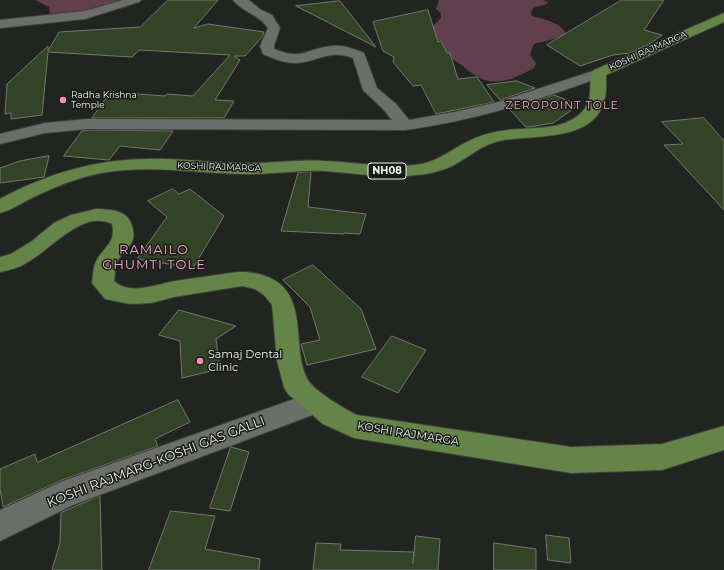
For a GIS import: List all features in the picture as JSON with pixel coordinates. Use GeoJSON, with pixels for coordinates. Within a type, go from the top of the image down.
{"type":"FeatureCollection","features":[{"type":"Feature","properties":{"kind":"main road","name":"KOSHI RAJMARGA"},"geometry":{"type":"LineString","coordinates":[[0,207],[54,181],[84,171],[115,166],[155,165],[258,169],[322,166],[401,172],[429,168],[455,158],[470,146],[489,138],[513,133],[561,129],[576,124],[587,116],[596,104],[599,73],[724,17]]}},
{"type":"Feature","properties":{"kind":"main road","name":"KOSHI RAJMARGA"},"geometry":{"type":"LineString","coordinates":[[0,265],[18,259],[39,246],[61,227],[78,219],[96,215],[108,216],[121,221],[125,231],[123,240],[106,263],[103,283],[113,293],[130,296],[151,295],[174,289],[242,279],[261,283],[272,290],[283,303],[289,361],[297,387],[314,403],[332,416],[354,426],[571,460],[662,457],[724,438]]}},
{"type":"Feature","properties":{"kind":"street"},"geometry":{"type":"LineString","coordinates":[[0,24],[85,15],[135,0]]}},
{"type":"Feature","properties":{"kind":"street"},"geometry":{"type":"LineString","coordinates":[[239,0],[257,13],[268,18],[272,23],[274,28],[267,46],[268,51],[284,58],[297,59],[328,49],[351,52],[359,56],[370,90],[390,107],[405,126]]}},
{"type":"Feature","properties":{"kind":"street"},"geometry":{"type":"LineString","coordinates":[[0,139],[45,128],[86,124],[405,126],[474,114],[547,92],[599,73]]}},
{"type":"Feature","properties":{"kind":"street","name":"KOSHI RAJMARG-KOSHI GAS GALLI"},"geometry":{"type":"LineString","coordinates":[[0,526],[62,495],[314,403]]}},
{"type":"Feature","properties":{"kind":"shaded area"},"geometry":{"type":"Polygon","coordinates":[[[35,0],[129,0],[90,11],[50,15],[49,7],[35,0]]]}},
{"type":"Feature","properties":{"kind":"shaded area"},"geometry":{"type":"Polygon","coordinates":[[[439,0],[543,0],[548,2],[547,4],[533,8],[531,12],[532,16],[556,24],[564,30],[566,34],[565,36],[534,44],[530,55],[536,63],[534,68],[514,78],[492,82],[474,75],[452,59],[450,53],[442,53],[441,41],[437,40],[428,31],[441,18],[441,13],[436,9],[439,0]]]}},
{"type":"Feature","properties":{"kind":"building"},"geometry":{"type":"Polygon","coordinates":[[[168,0],[218,0],[194,28],[208,24],[264,32],[262,37],[245,56],[234,56],[240,60],[215,100],[234,101],[224,118],[92,118],[110,92],[165,96],[167,94],[193,96],[230,55],[139,50],[132,57],[48,52],[42,115],[11,119],[11,113],[5,114],[7,84],[48,46],[48,51],[59,32],[140,27],[168,0]]]}},
{"type":"Feature","properties":{"kind":"building"},"geometry":{"type":"Polygon","coordinates":[[[622,0],[664,0],[644,30],[662,35],[651,43],[630,53],[613,55],[580,66],[547,45],[622,0]]]}},
{"type":"Feature","properties":{"kind":"building"},"geometry":{"type":"Polygon","coordinates":[[[340,1],[376,47],[296,6],[340,1]]]}},
{"type":"Feature","properties":{"kind":"building"},"geometry":{"type":"Polygon","coordinates":[[[428,10],[438,42],[441,41],[447,53],[450,53],[458,79],[477,77],[494,102],[436,114],[421,85],[413,86],[393,62],[394,57],[383,51],[373,22],[428,10]]]}},
{"type":"Feature","properties":{"kind":"building"},"geometry":{"type":"Polygon","coordinates":[[[517,81],[535,88],[500,100],[487,85],[517,81]]]}},
{"type":"Feature","properties":{"kind":"building"},"geometry":{"type":"Polygon","coordinates":[[[554,95],[579,105],[553,123],[529,127],[526,127],[509,109],[554,95]]]}},
{"type":"Feature","properties":{"kind":"building"},"geometry":{"type":"Polygon","coordinates":[[[704,118],[724,141],[724,210],[664,145],[683,144],[662,122],[704,118]]]}},
{"type":"Feature","properties":{"kind":"building"},"geometry":{"type":"Polygon","coordinates":[[[82,131],[173,131],[160,150],[120,146],[109,160],[64,156],[82,131]]]}},
{"type":"Feature","properties":{"kind":"building"},"geometry":{"type":"Polygon","coordinates":[[[49,156],[44,177],[0,183],[0,168],[20,161],[49,156]]]}},
{"type":"Feature","properties":{"kind":"building"},"geometry":{"type":"Polygon","coordinates":[[[311,172],[308,207],[366,214],[360,234],[281,231],[298,173],[311,172]]]}},
{"type":"Feature","properties":{"kind":"building"},"geometry":{"type":"Polygon","coordinates":[[[173,189],[179,194],[190,189],[224,216],[193,268],[137,259],[167,217],[148,201],[173,189]]]}},
{"type":"Feature","properties":{"kind":"building"},"geometry":{"type":"Polygon","coordinates":[[[313,265],[361,309],[376,349],[307,365],[301,344],[320,340],[310,307],[283,280],[313,265]]]}},
{"type":"Feature","properties":{"kind":"building"},"geometry":{"type":"Polygon","coordinates":[[[179,310],[236,326],[216,339],[220,369],[182,378],[180,341],[159,335],[179,310]]]}},
{"type":"Feature","properties":{"kind":"building"},"geometry":{"type":"Polygon","coordinates":[[[392,336],[426,350],[398,393],[362,377],[392,336]]]}},
{"type":"Feature","properties":{"kind":"building"},"geometry":{"type":"Polygon","coordinates":[[[178,400],[190,422],[155,439],[158,446],[62,480],[3,507],[0,489],[0,469],[35,454],[37,462],[178,400]]]}},
{"type":"Feature","properties":{"kind":"building"},"geometry":{"type":"Polygon","coordinates":[[[231,447],[249,452],[230,511],[210,508],[231,447]]]}},
{"type":"Feature","properties":{"kind":"building"},"geometry":{"type":"Polygon","coordinates":[[[100,496],[102,570],[52,570],[60,543],[61,513],[100,496]]]}},
{"type":"Feature","properties":{"kind":"building"},"geometry":{"type":"Polygon","coordinates":[[[171,511],[215,516],[205,549],[260,559],[259,570],[149,570],[171,511]]]}},
{"type":"Feature","properties":{"kind":"building"},"geometry":{"type":"Polygon","coordinates":[[[546,535],[569,538],[571,563],[548,560],[546,535]]]}},
{"type":"Feature","properties":{"kind":"building"},"geometry":{"type":"Polygon","coordinates":[[[416,536],[440,539],[438,570],[313,570],[316,543],[341,544],[340,550],[414,552],[413,563],[416,536]]]}},
{"type":"Feature","properties":{"kind":"building"},"geometry":{"type":"Polygon","coordinates":[[[494,543],[536,549],[536,570],[494,570],[494,543]]]}},
{"type":"Feature","properties":{"kind":"place","name":"Radha Krishna Temple"},"geometry":{"type":"Point","coordinates":[63,100]}},
{"type":"Feature","properties":{"kind":"place","name":"Samaj Dental Clinic"},"geometry":{"type":"Point","coordinates":[200,361]}},
{"type":"Feature","properties":{"kind":"district","name":"ZEROPOINT TOLE"},"geometry":{"type":"Point","coordinates":[562,106]}},
{"type":"Feature","properties":{"kind":"district","name":"RAMAILO GHUMTI TOLE"},"geometry":{"type":"Point","coordinates":[154,258]}}]}
